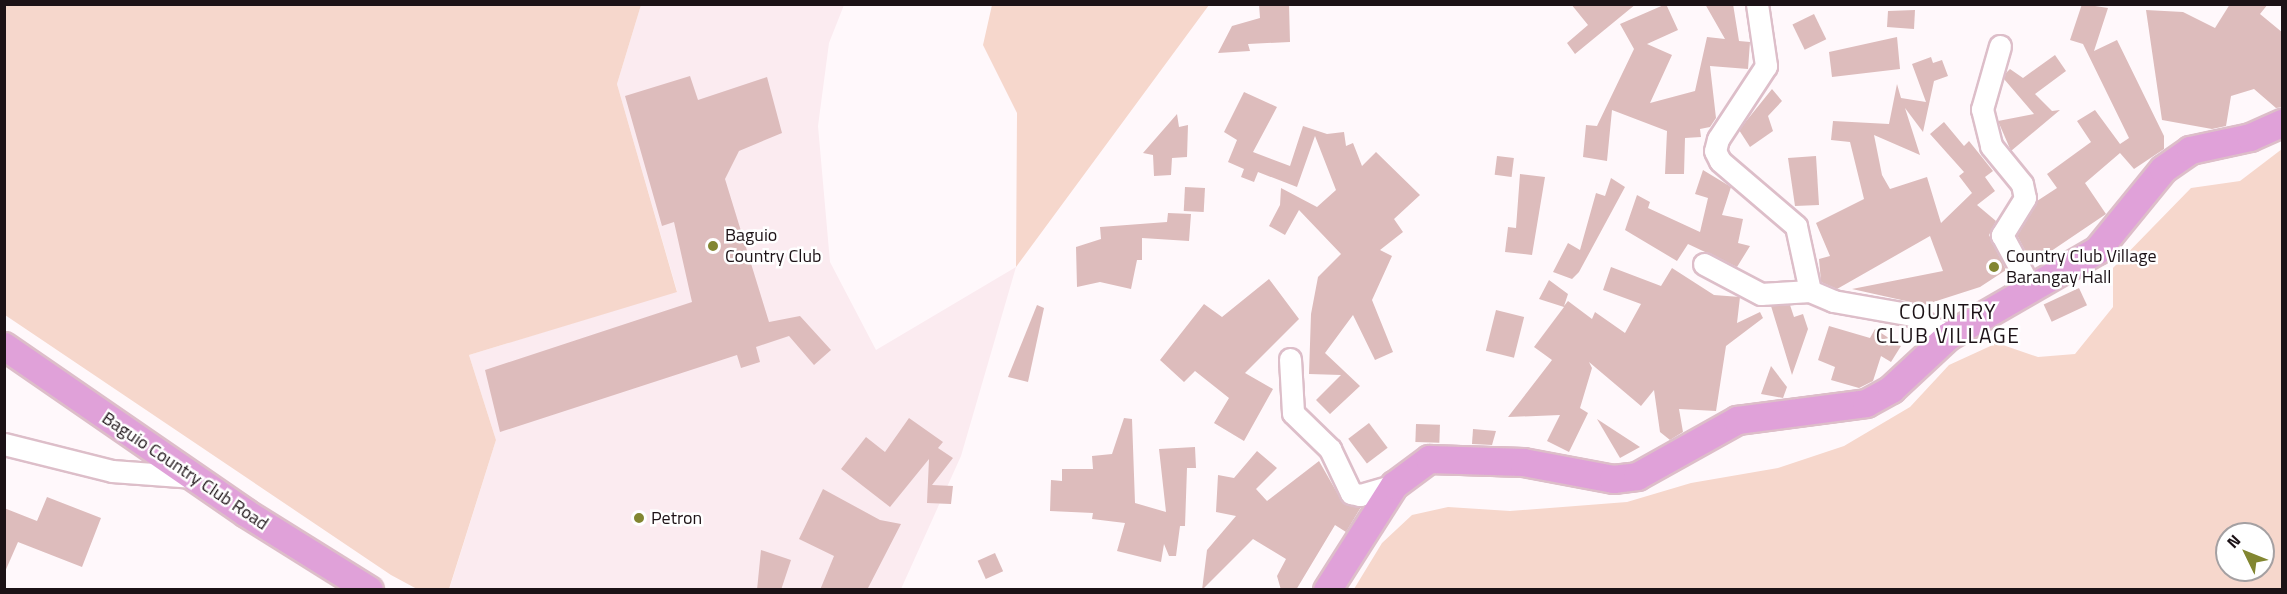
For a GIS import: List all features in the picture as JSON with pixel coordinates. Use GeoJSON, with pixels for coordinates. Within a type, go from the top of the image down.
{"type":"FeatureCollection","features":[{"type":"Feature","properties":{"kind":"main road"},"geometry":{"type":"LineString","coordinates":[[1327,590],[1394,485],[1429,459],[1457,458],[1523,462],[1613,479],[1637,476],[1737,420],[1866,403],[1891,389],[1948,336],[2097,250],[2163,169],[2190,150],[2250,137],[2283,123]]}},
{"type":"Feature","properties":{"kind":"main road","name":"Baguio Country Club Road"},"geometry":{"type":"LineString","coordinates":[[4,346],[176,472],[369,590]]}},
{"type":"Feature","properties":{"kind":"street"},"geometry":{"type":"LineString","coordinates":[[1757,4],[1763,76],[1725,127],[1715,151],[1796,226],[1810,291]]}},
{"type":"Feature","properties":{"kind":"street"},"geometry":{"type":"LineString","coordinates":[[2000,46],[1982,109],[1991,146],[2022,184],[2025,198],[2002,235],[2030,287]]}},
{"type":"Feature","properties":{"kind":"street"},"geometry":{"type":"LineString","coordinates":[[1704,264],[1761,294],[1810,291],[1833,301],[1912,315],[1948,336]]}},
{"type":"Feature","properties":{"kind":"street"},"geometry":{"type":"LineString","coordinates":[[1290,359],[1293,413],[1330,449],[1351,493],[1394,485]]}},
{"type":"Feature","properties":{"kind":"street"},"geometry":{"type":"LineString","coordinates":[[4,444],[61,462],[176,472]]}},
{"type":"Feature","properties":{"kind":"shaded area"},"geometry":{"type":"Polygon","coordinates":[[[4,5],[641,5],[617,84],[677,292],[469,355],[496,440],[449,589],[417,589],[391,575],[5,315],[4,5]]]}},
{"type":"Feature","properties":{"kind":"shaded area"},"geometry":{"type":"Polygon","coordinates":[[[641,5],[844,5],[829,43],[818,126],[830,262],[876,350],[1016,267],[961,456],[901,589],[449,590],[496,440],[469,355],[677,291],[617,84],[641,5]]]}},
{"type":"Feature","properties":{"kind":"shaded area"},"geometry":{"type":"Polygon","coordinates":[[[992,5],[1209,5],[1016,267],[1017,113],[983,45],[992,5]]]}},
{"type":"Feature","properties":{"kind":"shaded area"},"geometry":{"type":"Polygon","coordinates":[[[2282,149],[2282,589],[1354,589],[1382,543],[1412,515],[1448,507],[1510,511],[1627,502],[1691,483],[1778,468],[1844,446],[1910,407],[1949,365],[1997,343],[2038,357],[2075,354],[2113,307],[2113,268],[2191,188],[2240,181],[2282,149]]]}},
{"type":"Feature","properties":{"kind":"building"},"geometry":{"type":"Polygon","coordinates":[[[1259,4],[1289,4],[1290,42],[1248,44],[1250,51],[1218,53],[1232,26],[1260,18],[1259,4]]]}},
{"type":"Feature","properties":{"kind":"building"},"geometry":{"type":"Polygon","coordinates":[[[1571,4],[1636,4],[1575,54],[1567,43],[1588,25],[1571,4]]]}},
{"type":"Feature","properties":{"kind":"building"},"geometry":{"type":"Polygon","coordinates":[[[1666,4],[1678,30],[1647,44],[1672,55],[1650,103],[1695,91],[1707,37],[1725,39],[1705,4],[1733,4],[1739,41],[1750,42],[1748,69],[1710,66],[1716,118],[1710,127],[1700,129],[1701,137],[1685,138],[1684,174],[1665,174],[1667,131],[1612,110],[1607,161],[1583,157],[1586,125],[1597,126],[1634,49],[1620,24],[1666,4]]]}},
{"type":"Feature","properties":{"kind":"building"},"geometry":{"type":"Polygon","coordinates":[[[2082,4],[2108,8],[2094,51],[2117,40],[2164,136],[2164,149],[2134,169],[2120,153],[2085,183],[2106,214],[2032,264],[2017,235],[2037,201],[2057,188],[2047,174],[2091,142],[2077,121],[2095,110],[2120,144],[2129,138],[2083,44],[2070,40],[2082,4]]]}},
{"type":"Feature","properties":{"kind":"building"},"geometry":{"type":"Polygon","coordinates":[[[2230,4],[2268,4],[2260,14],[2283,33],[2283,107],[2276,108],[2254,89],[2231,96],[2226,126],[2212,129],[2162,120],[2146,10],[2183,12],[2215,28],[2230,4]]]}},
{"type":"Feature","properties":{"kind":"building"},"geometry":{"type":"Polygon","coordinates":[[[1915,10],[1914,29],[1887,27],[1888,11],[1915,10]]]}},
{"type":"Feature","properties":{"kind":"building"},"geometry":{"type":"Polygon","coordinates":[[[1814,14],[1826,39],[1805,50],[1792,25],[1814,14]]]}},
{"type":"Feature","properties":{"kind":"building"},"geometry":{"type":"Polygon","coordinates":[[[1897,37],[1900,69],[1832,77],[1829,52],[1897,37]]]}},
{"type":"Feature","properties":{"kind":"building"},"geometry":{"type":"Polygon","coordinates":[[[2055,55],[2066,71],[2035,94],[2052,111],[2060,110],[2011,151],[1998,121],[2034,114],[2004,79],[2006,73],[2010,69],[2023,78],[2055,55]]]}},
{"type":"Feature","properties":{"kind":"building"},"geometry":{"type":"Polygon","coordinates":[[[1931,57],[1933,63],[1942,60],[1948,76],[1934,81],[1923,132],[1905,108],[1920,155],[1874,135],[1882,175],[1890,189],[1927,177],[1941,223],[1972,193],[1959,176],[1964,172],[1930,134],[1944,122],[1964,146],[1969,141],[1993,171],[1985,177],[1995,191],[1977,205],[1996,221],[1989,235],[2006,270],[1980,287],[1924,305],[1852,289],[1943,271],[1930,236],[1837,289],[1821,282],[1819,259],[1830,256],[1816,223],[1864,199],[1850,142],[1831,140],[1833,121],[1889,124],[1897,84],[1901,98],[1926,102],[1912,64],[1931,57]]]}},
{"type":"Feature","properties":{"kind":"building","name":"Baguio Country Club"},"geometry":{"type":"Polygon","coordinates":[[[690,76],[698,100],[767,77],[782,133],[739,151],[725,179],[769,322],[800,316],[831,350],[814,365],[789,336],[756,347],[760,362],[741,368],[737,355],[500,432],[485,370],[692,302],[674,222],[662,226],[625,96],[690,76]]]}},
{"type":"Feature","properties":{"kind":"building"},"geometry":{"type":"Polygon","coordinates":[[[1772,89],[1782,101],[1768,116],[1773,131],[1750,147],[1739,130],[1772,89]]]}},
{"type":"Feature","properties":{"kind":"building"},"geometry":{"type":"Polygon","coordinates":[[[1244,92],[1277,107],[1253,152],[1290,166],[1303,126],[1327,134],[1344,132],[1346,146],[1353,143],[1362,166],[1376,152],[1420,195],[1394,219],[1403,232],[1380,250],[1392,256],[1372,300],[1393,352],[1375,360],[1353,315],[1325,353],[1360,386],[1330,414],[1316,400],[1341,375],[1309,374],[1311,314],[1318,277],[1341,254],[1299,210],[1285,235],[1269,226],[1280,205],[1281,188],[1317,207],[1336,190],[1315,136],[1297,187],[1258,172],[1254,182],[1241,177],[1244,169],[1228,162],[1237,140],[1224,132],[1244,92]]]}},
{"type":"Feature","properties":{"kind":"building"},"geometry":{"type":"Polygon","coordinates":[[[1177,114],[1179,127],[1188,125],[1187,157],[1172,158],[1171,175],[1154,176],[1153,155],[1143,153],[1177,114]]]}},
{"type":"Feature","properties":{"kind":"building"},"geometry":{"type":"Polygon","coordinates":[[[1497,156],[1514,158],[1512,177],[1495,175],[1497,156]]]}},
{"type":"Feature","properties":{"kind":"building"},"geometry":{"type":"Polygon","coordinates":[[[1816,156],[1819,205],[1795,206],[1788,158],[1816,156]]]}},
{"type":"Feature","properties":{"kind":"building"},"geometry":{"type":"Polygon","coordinates":[[[1703,170],[1731,187],[1722,215],[1743,219],[1738,243],[1750,246],[1737,267],[1688,244],[1677,261],[1625,230],[1637,195],[1650,202],[1648,208],[1700,232],[1708,198],[1695,194],[1703,170]]]}},
{"type":"Feature","properties":{"kind":"building"},"geometry":{"type":"Polygon","coordinates":[[[1520,174],[1545,177],[1532,255],[1505,252],[1508,227],[1516,228],[1520,174]]]}},
{"type":"Feature","properties":{"kind":"building"},"geometry":{"type":"Polygon","coordinates":[[[1611,178],[1625,187],[1579,272],[1572,279],[1553,272],[1568,243],[1580,250],[1596,193],[1605,196],[1611,178]]]}},
{"type":"Feature","properties":{"kind":"building"},"geometry":{"type":"Polygon","coordinates":[[[1185,187],[1205,188],[1204,212],[1184,211],[1185,187]]]}},
{"type":"Feature","properties":{"kind":"building"},"geometry":{"type":"Polygon","coordinates":[[[1168,213],[1191,214],[1189,241],[1142,238],[1142,260],[1137,260],[1131,289],[1100,282],[1077,287],[1076,247],[1101,239],[1100,227],[1167,222],[1168,213]]]}},
{"type":"Feature","properties":{"kind":"building"},"geometry":{"type":"Polygon","coordinates":[[[1611,267],[1661,286],[1672,268],[1714,295],[1740,297],[1737,323],[1760,312],[1763,318],[1726,346],[1716,411],[1679,409],[1683,432],[1670,440],[1660,432],[1654,390],[1641,406],[1589,362],[1592,368],[1580,408],[1588,413],[1569,452],[1547,441],[1560,415],[1508,417],[1552,360],[1534,347],[1564,307],[1539,299],[1549,280],[1568,294],[1564,306],[1568,301],[1592,319],[1595,312],[1625,333],[1641,304],[1603,290],[1611,267]]]}},
{"type":"Feature","properties":{"kind":"building"},"geometry":{"type":"Polygon","coordinates":[[[1269,279],[1299,319],[1245,373],[1273,389],[1244,441],[1214,423],[1229,398],[1195,371],[1184,382],[1160,360],[1204,304],[1222,317],[1269,279]]]}},
{"type":"Feature","properties":{"kind":"building"},"geometry":{"type":"Polygon","coordinates":[[[2079,288],[2087,305],[2052,322],[2044,304],[2079,288]]]}},
{"type":"Feature","properties":{"kind":"building"},"geometry":{"type":"Polygon","coordinates":[[[1037,305],[1044,308],[1028,382],[1008,377],[1037,305]]]}},
{"type":"Feature","properties":{"kind":"building"},"geometry":{"type":"Polygon","coordinates":[[[1790,305],[1794,317],[1803,314],[1808,329],[1792,375],[1771,306],[1790,305]]]}},
{"type":"Feature","properties":{"kind":"building"},"geometry":{"type":"Polygon","coordinates":[[[1496,310],[1524,317],[1514,358],[1486,351],[1496,310]]]}},
{"type":"Feature","properties":{"kind":"building"},"geometry":{"type":"Polygon","coordinates":[[[1829,326],[1870,338],[1875,329],[1901,346],[1891,362],[1881,356],[1873,381],[1859,388],[1831,380],[1835,367],[1818,360],[1829,326]]]}},
{"type":"Feature","properties":{"kind":"building"},"geometry":{"type":"Polygon","coordinates":[[[1771,366],[1787,387],[1783,398],[1761,394],[1771,366]]]}},
{"type":"Feature","properties":{"kind":"building"},"geometry":{"type":"Polygon","coordinates":[[[909,418],[943,442],[938,448],[953,458],[932,485],[953,486],[951,504],[927,503],[929,459],[890,507],[841,469],[866,437],[885,452],[909,418]]]}},
{"type":"Feature","properties":{"kind":"building"},"geometry":{"type":"Polygon","coordinates":[[[1124,418],[1132,419],[1135,503],[1166,512],[1159,449],[1195,447],[1196,468],[1187,468],[1185,526],[1180,526],[1176,556],[1169,556],[1164,544],[1161,562],[1117,551],[1125,523],[1092,519],[1093,513],[1050,511],[1051,480],[1062,481],[1062,469],[1093,469],[1092,456],[1112,454],[1124,418]]]}},
{"type":"Feature","properties":{"kind":"building"},"geometry":{"type":"Polygon","coordinates":[[[1597,419],[1640,447],[1620,458],[1597,419]]]}},
{"type":"Feature","properties":{"kind":"building"},"geometry":{"type":"Polygon","coordinates":[[[1369,423],[1388,448],[1367,463],[1348,439],[1369,423]]]}},
{"type":"Feature","properties":{"kind":"building"},"geometry":{"type":"Polygon","coordinates":[[[1416,424],[1440,425],[1439,443],[1415,442],[1416,424]]]}},
{"type":"Feature","properties":{"kind":"building"},"geometry":{"type":"Polygon","coordinates":[[[1473,429],[1496,431],[1492,445],[1472,444],[1473,429]]]}},
{"type":"Feature","properties":{"kind":"building"},"geometry":{"type":"Polygon","coordinates":[[[1257,451],[1277,468],[1256,489],[1267,501],[1319,461],[1343,503],[1361,507],[1346,532],[1335,525],[1296,590],[1281,590],[1277,576],[1286,559],[1253,539],[1202,590],[1207,550],[1236,516],[1216,512],[1218,475],[1234,478],[1257,451]]]}},
{"type":"Feature","properties":{"kind":"building"},"geometry":{"type":"Polygon","coordinates":[[[823,489],[880,520],[901,524],[867,590],[820,590],[834,556],[799,539],[823,489]]]}},
{"type":"Feature","properties":{"kind":"building"},"geometry":{"type":"Polygon","coordinates":[[[47,497],[101,518],[82,567],[18,542],[4,574],[4,508],[37,521],[47,497]]]}},
{"type":"Feature","properties":{"kind":"building"},"geometry":{"type":"Polygon","coordinates":[[[761,550],[791,560],[781,590],[757,590],[761,550]]]}},
{"type":"Feature","properties":{"kind":"building"},"geometry":{"type":"Polygon","coordinates":[[[995,553],[1003,571],[986,579],[978,561],[995,553]]]}},
{"type":"Feature","properties":{"kind":"place","name":"Baguio Country Club"},"geometry":{"type":"Point","coordinates":[713,246]}},
{"type":"Feature","properties":{"kind":"place","name":"Country Club Village Barangay Hall"},"geometry":{"type":"Point","coordinates":[1994,267]}},
{"type":"Feature","properties":{"kind":"place","name":"Petron"},"geometry":{"type":"Point","coordinates":[639,518]}},
{"type":"Feature","properties":{"kind":"district","name":"COUNTRY CLUB VILLAGE"},"geometry":{"type":"Point","coordinates":[1948,323]}}]}
